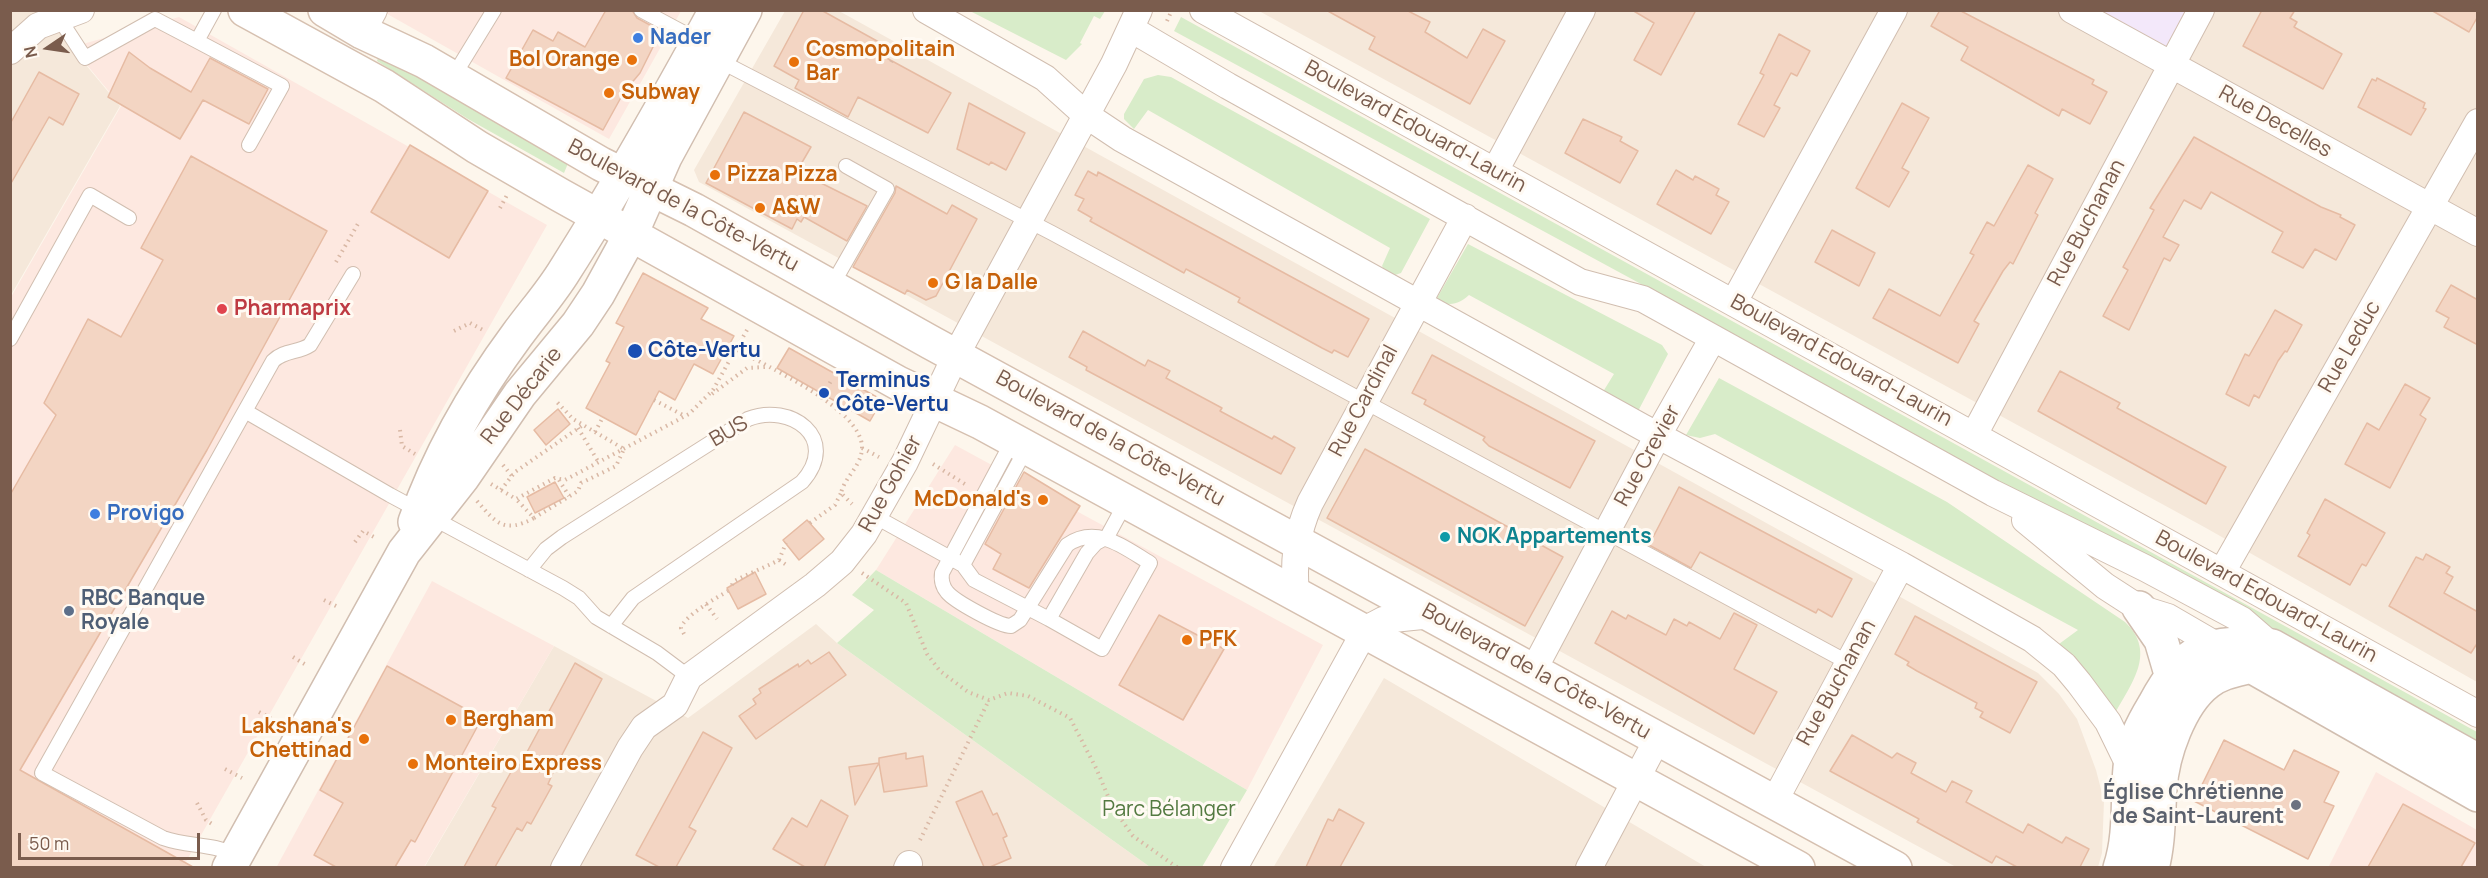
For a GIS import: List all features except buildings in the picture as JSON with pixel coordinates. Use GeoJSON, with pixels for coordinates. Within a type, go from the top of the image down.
{"type":"FeatureCollection","features":[{"type":"Feature","properties":{"kind":"main road"},"geometry":{"type":"LineString","coordinates":[[245,10],[384,86],[477,147],[898,383],[1020,444],[1798,867]]}},
{"type":"Feature","properties":{"kind":"main road","name":"Boulevard de la Côte-Vertu"},"geometry":{"type":"LineString","coordinates":[[325,10],[368,21],[453,77],[637,182],[694,210],[956,356],[1895,867]]}},
{"type":"Feature","properties":{"kind":"main road"},"geometry":{"type":"LineString","coordinates":[[637,182],[664,157],[709,50],[716,10]]}},
{"type":"Feature","properties":{"kind":"main road"},"geometry":{"type":"LineString","coordinates":[[709,50],[745,10]]}},
{"type":"Feature","properties":{"kind":"main road","name":"Rue Décarie"},"geometry":{"type":"LineString","coordinates":[[425,513],[437,463],[478,392],[564,271],[597,215],[637,182]]}},
{"type":"Feature","properties":{"kind":"main road","name":"Rue Décarie"},"geometry":{"type":"LineString","coordinates":[[232,861],[390,545],[463,477],[520,393],[578,324],[631,234],[637,182]]}},
{"type":"Feature","properties":{"kind":"main road"},"geometry":{"type":"LineString","coordinates":[[2139,608],[2161,639],[2170,674]]}},
{"type":"Feature","properties":{"kind":"main road"},"geometry":{"type":"LineString","coordinates":[[2120,867],[2128,826],[2130,767],[2138,734],[2170,674],[2188,659],[2203,650],[2218,645],[2236,643],[2262,656]]}},
{"type":"Feature","properties":{"kind":"main road"},"geometry":{"type":"LineString","coordinates":[[2152,867],[2158,828],[2161,772],[2169,743],[2177,726],[2196,693],[2209,681],[2262,656]]}},
{"type":"Feature","properties":{"kind":"main road","name":"Boulevard Edouard-Laurin"},"geometry":{"type":"LineString","coordinates":[[2262,656],[2478,761]]}},
{"type":"Feature","properties":{"kind":"main road","name":"Boulevard Edouard-Laurin"},"geometry":{"type":"LineString","coordinates":[[2262,656],[2478,795]]}},
{"type":"Feature","properties":{"kind":"street"},"geometry":{"type":"LineString","coordinates":[[926,10],[1045,78],[1086,115],[1122,139],[2032,639],[2049,651],[2079,682],[2108,722],[2130,767]]}},
{"type":"Feature","properties":{"kind":"street","name":"Boulevard Edouard-Laurin"},"geometry":{"type":"LineString","coordinates":[[1203,10],[2478,714]]}},
{"type":"Feature","properties":{"kind":"street"},"geometry":{"type":"LineString","coordinates":[[1495,171],[1582,10]]}},
{"type":"Feature","properties":{"kind":"street"},"geometry":{"type":"LineString","coordinates":[[1734,302],[1894,10]]}},
{"type":"Feature","properties":{"kind":"street","name":"Rue Decelles"},"geometry":{"type":"LineString","coordinates":[[2072,10],[2478,233]]}},
{"type":"Feature","properties":{"kind":"street","name":"Rue Buchanan"},"geometry":{"type":"LineString","coordinates":[[1974,435],[2200,10]]}},
{"type":"Feature","properties":{"kind":"street"},"geometry":{"type":"LineString","coordinates":[[10,51],[38,26],[70,14]]}},
{"type":"Feature","properties":{"kind":"street","name":"Rue Gohier"},"geometry":{"type":"LineString","coordinates":[[564,867],[630,748],[644,727],[675,705],[689,677],[830,573],[848,555],[905,462],[956,356],[1135,20]]}},
{"type":"Feature","properties":{"kind":"street","name":"Boulevard Edouard-Laurin"},"geometry":{"type":"LineString","coordinates":[[1135,20],[1465,217],[1580,282],[1643,299],[1993,493],[2145,568],[2242,620],[2262,656]]}},
{"type":"Feature","properties":{"kind":"street","name":"Rue Leduc"},"geometry":{"type":"LineString","coordinates":[[2222,572],[2478,122]]}},
{"type":"Feature","properties":{"kind":"street","name":"Rue Cardinal"},"geometry":{"type":"LineString","coordinates":[[1296,595],[1294,566],[1296,541],[1310,503],[1465,217]]}},
{"type":"Feature","properties":{"kind":"street","name":"Rue Crevier"},"geometry":{"type":"LineString","coordinates":[[1533,670],[1658,435],[1713,338]]}},
{"type":"Feature","properties":{"kind":"street","name":"Boulevard Edouard-Laurin"},"geometry":{"type":"LineString","coordinates":[[1993,493],[2105,586],[2139,608],[2168,617],[2218,645]]}},
{"type":"Feature","properties":{"kind":"street","name":"Rue Buchanan"},"geometry":{"type":"LineString","coordinates":[[1774,802],[1901,565]]}},
{"type":"Feature","properties":{"kind":"street"},"geometry":{"type":"LineString","coordinates":[[1234,867],[1363,632],[1369,626],[1383,620],[1431,615]]}},
{"type":"Feature","properties":{"kind":"street"},"geometry":{"type":"LineString","coordinates":[[1589,867],[1658,738]]}},
{"type":"Feature","properties":{"kind":"lane"},"geometry":{"type":"LineString","coordinates":[[198,41],[214,10]]}},
{"type":"Feature","properties":{"kind":"lane"},"geometry":{"type":"LineString","coordinates":[[453,77],[494,10]]}},
{"type":"Feature","properties":{"kind":"lane"},"geometry":{"type":"LineString","coordinates":[[641,10],[709,50],[1364,400],[1849,663]]}},
{"type":"Feature","properties":{"kind":"lane"},"geometry":{"type":"LineString","coordinates":[[70,14],[85,58],[155,19],[282,86],[249,145]]}},
{"type":"Feature","properties":{"kind":"lane"},"geometry":{"type":"LineString","coordinates":[[831,287],[887,189],[846,166]]}},
{"type":"Feature","properties":{"kind":"lane"},"geometry":{"type":"LineString","coordinates":[[10,339],[90,195],[129,218]]}},
{"type":"Feature","properties":{"kind":"lane"},"geometry":{"type":"LineString","coordinates":[[232,861],[213,845],[184,844],[163,838],[42,772],[273,361],[286,352],[302,350],[318,336],[353,274]]}},
{"type":"Feature","properties":{"kind":"lane"},"geometry":{"type":"LineString","coordinates":[[245,411],[574,595],[591,614],[657,653],[689,677]]}},
{"type":"Feature","properties":{"kind":"lane","name":"BUS"},"geometry":{"type":"LineString","coordinates":[[529,570],[546,549],[562,537],[748,419],[760,414],[778,414],[810,433],[818,453],[813,470],[802,482],[633,598],[611,626]]}},
{"type":"Feature","properties":{"kind":"lane"},"geometry":{"type":"LineString","coordinates":[[874,516],[949,558],[963,565],[974,580],[1029,609],[1049,619],[1102,649],[1150,563],[1107,537],[1088,537],[1067,545],[1029,609],[1020,620],[1006,626],[950,595],[941,580],[949,558],[1020,444]]}},
{"type":"Feature","properties":{"kind":"lane"},"geometry":{"type":"LineString","coordinates":[[963,565],[1020,444]]}},
{"type":"Feature","properties":{"kind":"lane"},"geometry":{"type":"LineString","coordinates":[[1049,619],[1086,553],[1096,543],[1107,537],[1126,502]]}},
{"type":"Feature","properties":{"kind":"path"},"geometry":{"type":"LineString","coordinates":[[1167,21],[1172,10]]}},
{"type":"Feature","properties":{"kind":"path"},"geometry":{"type":"LineString","coordinates":[[891,62],[903,40]]}},
{"type":"Feature","properties":{"kind":"path"},"geometry":{"type":"LineString","coordinates":[[500,208],[505,199]]}},
{"type":"Feature","properties":{"kind":"path"},"geometry":{"type":"LineString","coordinates":[[352,234],[359,222]]}},
{"type":"Feature","properties":{"kind":"path"},"geometry":{"type":"LineString","coordinates":[[454,331],[470,323],[492,335]]}},
{"type":"Feature","properties":{"kind":"path"},"geometry":{"type":"LineString","coordinates":[[704,401],[736,350]]}},
{"type":"Feature","properties":{"kind":"path"},"geometry":{"type":"LineString","coordinates":[[516,499],[555,478],[565,480],[685,416],[747,368],[761,366],[771,369]]}},
{"type":"Feature","properties":{"kind":"path"},"geometry":{"type":"LineString","coordinates":[[821,399],[835,374]]}},
{"type":"Feature","properties":{"kind":"path"},"geometry":{"type":"LineString","coordinates":[[555,400],[573,419],[624,449]]}},
{"type":"Feature","properties":{"kind":"path"},"geometry":{"type":"LineString","coordinates":[[654,400],[685,416]]}},
{"type":"Feature","properties":{"kind":"path"},"geometry":{"type":"LineString","coordinates":[[595,432],[603,417]]}},
{"type":"Feature","properties":{"kind":"path"},"geometry":{"type":"LineString","coordinates":[[501,490],[512,476],[583,425]]}},
{"type":"Feature","properties":{"kind":"path"},"geometry":{"type":"LineString","coordinates":[[578,428],[598,463]]}},
{"type":"Feature","properties":{"kind":"path"},"geometry":{"type":"LineString","coordinates":[[400,430],[402,446],[421,457]]}},
{"type":"Feature","properties":{"kind":"path"},"geometry":{"type":"LineString","coordinates":[[862,448],[879,457]]}},
{"type":"Feature","properties":{"kind":"path"},"geometry":{"type":"LineString","coordinates":[[473,495],[487,516],[499,524],[516,526],[534,518],[578,491],[581,483],[616,466],[624,449]]}},
{"type":"Feature","properties":{"kind":"path"},"geometry":{"type":"LineString","coordinates":[[501,462],[512,476]]}},
{"type":"Feature","properties":{"kind":"path"},"geometry":{"type":"LineString","coordinates":[[933,464],[959,480]]}},
{"type":"Feature","properties":{"kind":"path"},"geometry":{"type":"LineString","coordinates":[[482,479],[516,499],[534,518]]}},
{"type":"Feature","properties":{"kind":"path"},"geometry":{"type":"LineString","coordinates":[[559,479],[569,496]]}},
{"type":"Feature","properties":{"kind":"path"},"geometry":{"type":"LineString","coordinates":[[810,523],[835,505],[841,493]]}},
{"type":"Feature","properties":{"kind":"path"},"geometry":{"type":"LineString","coordinates":[[355,542],[363,531],[390,545]]}},
{"type":"Feature","properties":{"kind":"path"},"geometry":{"type":"LineString","coordinates":[[732,585],[733,582],[756,569],[764,569],[780,560],[786,543]]}},
{"type":"Feature","properties":{"kind":"path"},"geometry":{"type":"LineString","coordinates":[[770,558],[773,564]]}},
{"type":"Feature","properties":{"kind":"path"},"geometry":{"type":"LineString","coordinates":[[780,560],[788,566]]}},
{"type":"Feature","properties":{"kind":"path"},"geometry":{"type":"LineString","coordinates":[[865,574],[906,603],[927,654],[940,671],[968,692],[989,700],[1008,693],[1028,696],[1070,718],[1096,768],[1113,808],[1133,836],[1178,867]]}},
{"type":"Feature","properties":{"kind":"path"},"geometry":{"type":"LineString","coordinates":[[684,634],[680,626],[706,604],[728,591]]}},
{"type":"Feature","properties":{"kind":"path"},"geometry":{"type":"LineString","coordinates":[[324,600],[338,606]]}},
{"type":"Feature","properties":{"kind":"path"},"geometry":{"type":"LineString","coordinates":[[706,604],[717,619]]}},
{"type":"Feature","properties":{"kind":"path"},"geometry":{"type":"LineString","coordinates":[[293,657],[306,665]]}},
{"type":"Feature","properties":{"kind":"path"},"geometry":{"type":"LineString","coordinates":[[920,840],[989,700]]}},
{"type":"Feature","properties":{"kind":"path"},"geometry":{"type":"LineString","coordinates":[[259,712],[274,720]]}},
{"type":"Feature","properties":{"kind":"path"},"geometry":{"type":"LineString","coordinates":[[225,768],[242,778]]}},
{"type":"Feature","properties":{"kind":"path"},"geometry":{"type":"LineString","coordinates":[[197,803],[206,820],[215,826]]}},
{"type":"Feature","properties":{"kind":"shaded area"},"geometry":{"type":"Polygon","coordinates":[[[11,11],[41,11],[120,106],[11,295],[11,11]]]}},
{"type":"Feature","properties":{"kind":"shaded area"},"geometry":{"type":"Polygon","coordinates":[[[382,11],[681,11],[609,139],[382,11]]]}},
{"type":"Feature","properties":{"kind":"shaded area"},"geometry":{"type":"Polygon","coordinates":[[[785,11],[839,11],[2038,673],[2059,694],[2077,719],[2096,770],[2104,801],[2102,853],[2098,867],[1956,867],[699,182],[694,170],[785,11]]]}},
{"type":"Feature","properties":{"kind":"shaded area"},"geometry":{"type":"Polygon","coordinates":[[[1259,11],[2477,11],[2477,682],[2206,528],[1259,11]]]}},
{"type":"Feature","properties":{"kind":"shaded area"},"geometry":{"type":"Polygon","coordinates":[[[2067,11],[2201,11],[2171,64],[2067,11]]]}},
{"type":"Feature","properties":{"kind":"shaded area"},"geometry":{"type":"Polygon","coordinates":[[[179,17],[547,225],[183,867],[11,868],[11,297],[121,106],[72,47],[179,17]]]}},
{"type":"Feature","properties":{"kind":"shaded area"},"geometry":{"type":"Polygon","coordinates":[[[955,445],[1323,645],[1247,790],[876,570],[955,445]]]}},
{"type":"Feature","properties":{"kind":"shaded area"},"geometry":{"type":"Polygon","coordinates":[[[432,581],[554,646],[424,867],[276,868],[432,581]]]}},
{"type":"Feature","properties":{"kind":"shaded area"},"geometry":{"type":"Polygon","coordinates":[[[816,624],[837,643],[1150,867],[424,868],[554,646],[688,718],[816,624]]]}},
{"type":"Feature","properties":{"kind":"shaded area"},"geometry":{"type":"Polygon","coordinates":[[[1384,678],[1706,867],[1273,868],[1384,678]]]}},
{"type":"Feature","properties":{"kind":"shaded area"},"geometry":{"type":"Polygon","coordinates":[[[2376,772],[2477,830],[2477,867],[2328,868],[2376,772]]]}},
{"type":"Feature","properties":{"kind":"green space"},"geometry":{"type":"Polygon","coordinates":[[[1105,10],[1100,19],[1094,16],[1080,43],[1082,44],[1066,60],[970,11],[1105,10]]]}},
{"type":"Feature","properties":{"kind":"green space"},"geometry":{"type":"Polygon","coordinates":[[[1181,17],[2477,732],[2477,749],[1822,386],[1796,368],[1174,31],[1181,17]]]}},
{"type":"Feature","properties":{"kind":"green space"},"geometry":{"type":"Polygon","coordinates":[[[378,57],[428,80],[569,161],[564,173],[468,119],[377,61],[378,57]]]}},
{"type":"Feature","properties":{"kind":"green space"},"geometry":{"type":"Polygon","coordinates":[[[1158,75],[1171,77],[1430,219],[1401,273],[1395,275],[1386,273],[1382,266],[1390,248],[1148,110],[1134,129],[1124,119],[1124,114],[1144,79],[1158,75]]]}},
{"type":"Feature","properties":{"kind":"green space"},"geometry":{"type":"Polygon","coordinates":[[[1468,244],[1662,345],[1668,354],[1636,415],[1601,395],[1614,374],[1469,295],[1455,303],[1447,304],[1439,301],[1437,298],[1468,244]]]}},
{"type":"Feature","properties":{"kind":"green space"},"geometry":{"type":"Polygon","coordinates":[[[1719,378],[1947,502],[2125,622],[2135,634],[2140,657],[2133,681],[2113,717],[2095,682],[2059,644],[2078,630],[1715,434],[1700,438],[1686,435],[1719,378]]]}},
{"type":"Feature","properties":{"kind":"green space","name":"Parc Bélanger"},"geometry":{"type":"Polygon","coordinates":[[[876,570],[1247,790],[1202,867],[1150,867],[837,643],[874,610],[852,595],[876,570]]]}},
{"type":"Feature","properties":{"kind":"place","name":"Nader"},"geometry":{"type":"Point","coordinates":[638,38]}},
{"type":"Feature","properties":{"kind":"place","name":"Bol Orange"},"geometry":{"type":"Point","coordinates":[632,60]}},
{"type":"Feature","properties":{"kind":"place","name":"Cosmopolitain Bar"},"geometry":{"type":"Point","coordinates":[794,62]}},
{"type":"Feature","properties":{"kind":"place","name":"Subway"},"geometry":{"type":"Point","coordinates":[609,93]}},
{"type":"Feature","properties":{"kind":"place","name":"Pizza Pizza"},"geometry":{"type":"Point","coordinates":[715,175]}},
{"type":"Feature","properties":{"kind":"place","name":"A&W"},"geometry":{"type":"Point","coordinates":[760,208]}},
{"type":"Feature","properties":{"kind":"place","name":"G la Dalle"},"geometry":{"type":"Point","coordinates":[933,283]}},
{"type":"Feature","properties":{"kind":"place","name":"Pharmaprix"},"geometry":{"type":"Point","coordinates":[222,309]}},
{"type":"Feature","properties":{"kind":"place","name":"Côte-Vertu"},"geometry":{"type":"Point","coordinates":[635,351]}},
{"type":"Feature","properties":{"kind":"place","name":"Terminus Côte-Vertu"},"geometry":{"type":"Point","coordinates":[824,393]}},
{"type":"Feature","properties":{"kind":"place","name":"McDonald's"},"geometry":{"type":"Point","coordinates":[1043,500]}},
{"type":"Feature","properties":{"kind":"place","name":"Provigo"},"geometry":{"type":"Point","coordinates":[95,514]}},
{"type":"Feature","properties":{"kind":"place","name":"NOK Appartements"},"geometry":{"type":"Point","coordinates":[1445,537]}},
{"type":"Feature","properties":{"kind":"place","name":"RBC Banque Royale"},"geometry":{"type":"Point","coordinates":[69,611]}},
{"type":"Feature","properties":{"kind":"place","name":"PFK"},"geometry":{"type":"Point","coordinates":[1187,640]}},
{"type":"Feature","properties":{"kind":"place","name":"Bergham"},"geometry":{"type":"Point","coordinates":[451,720]}},
{"type":"Feature","properties":{"kind":"place","name":"Lakshana's Chettinad"},"geometry":{"type":"Point","coordinates":[364,739]}},
{"type":"Feature","properties":{"kind":"place","name":"Monteiro Express"},"geometry":{"type":"Point","coordinates":[413,764]}},
{"type":"Feature","properties":{"kind":"place","name":"Église Chrétienne de Saint-Laurent"},"geometry":{"type":"Point","coordinates":[2296,805]}}]}
